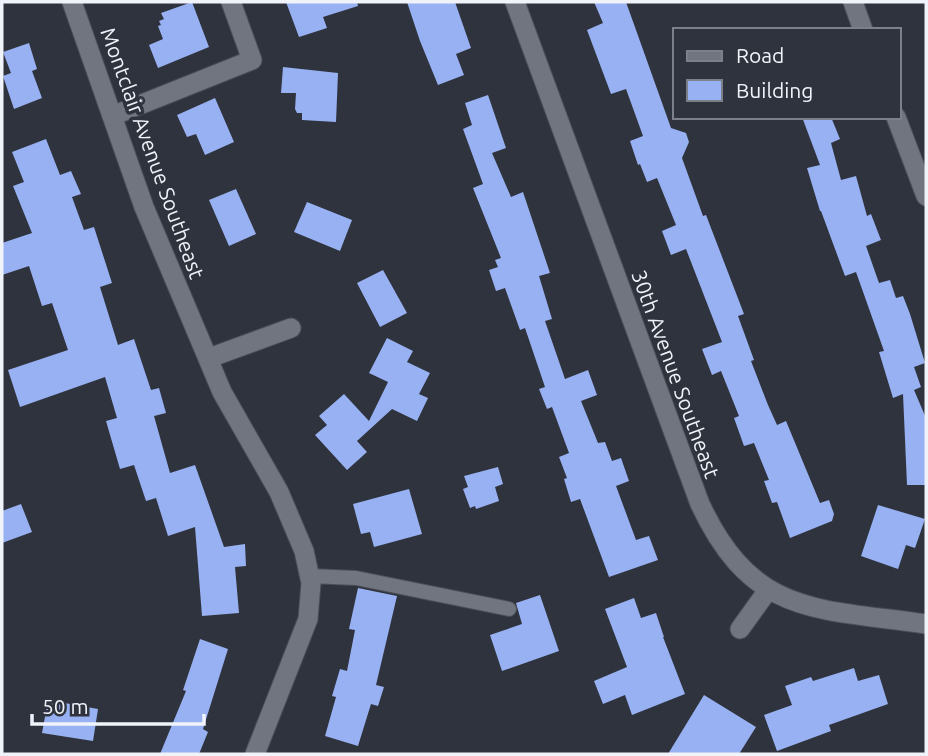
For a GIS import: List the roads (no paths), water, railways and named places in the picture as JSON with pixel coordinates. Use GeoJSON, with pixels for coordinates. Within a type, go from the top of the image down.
{"type":"FeatureCollection","features":[{"type":"Feature","properties":{"kind":"street","name":"Montclair Avenue Southeast"},"geometry":{"type":"LineString","coordinates":[[72,2],[144,207],[222,392],[279,492],[304,551],[310,576],[308,619],[255,754]]}},
{"type":"Feature","properties":{"kind":"street"},"geometry":{"type":"LineString","coordinates":[[112,116],[252,60],[231,2]]}},
{"type":"Feature","properties":{"kind":"street","name":"30th Avenue Southeast"},"geometry":{"type":"LineString","coordinates":[[516,2],[712,531],[726,552],[747,574],[768,590],[789,600],[818,608],[926,624]]}},
{"type":"Feature","properties":{"kind":"street"},"geometry":{"type":"LineString","coordinates":[[853,2],[862,28]]}},
{"type":"Feature","properties":{"kind":"street"},"geometry":{"type":"LineString","coordinates":[[898,119],[926,196]]}},
{"type":"Feature","properties":{"kind":"street"},"geometry":{"type":"LineString","coordinates":[[209,358],[291,328]]}},
{"type":"Feature","properties":{"kind":"street"},"geometry":{"type":"LineString","coordinates":[[740,629],[768,590]]}},
{"type":"Feature","properties":{"kind":"lane"},"geometry":{"type":"LineString","coordinates":[[310,576],[356,578],[509,609]]}}]}
